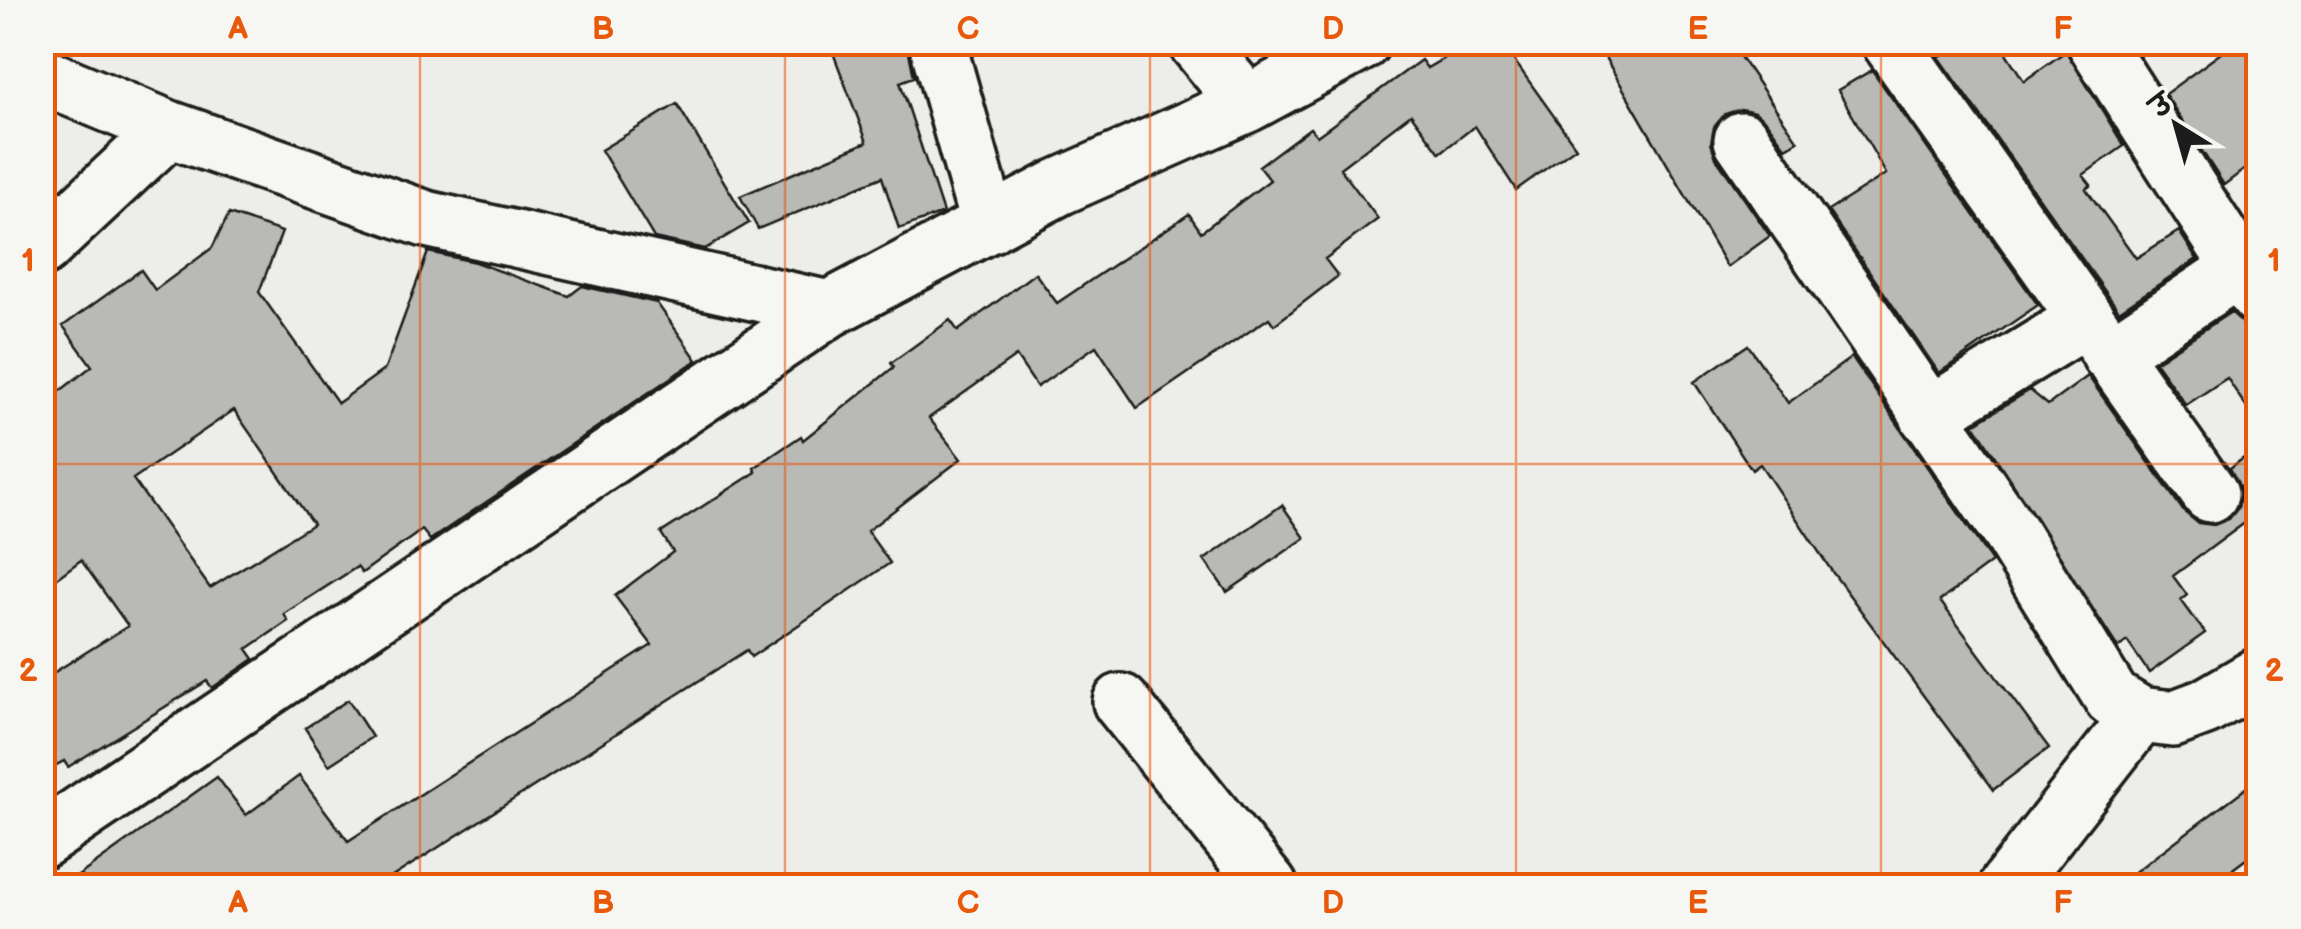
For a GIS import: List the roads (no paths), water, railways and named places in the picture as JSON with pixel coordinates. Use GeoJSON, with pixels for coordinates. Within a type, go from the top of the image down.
{"type":"FeatureCollection","features":[{"type":"Feature","properties":{"kind":"street"},"geometry":{"type":"LineString","coordinates":[[937,42],[989,224]]}},
{"type":"Feature","properties":{"kind":"street"},"geometry":{"type":"LineString","coordinates":[[1196,42],[1247,104]]}},
{"type":"Feature","properties":{"kind":"street"},"geometry":{"type":"LineString","coordinates":[[42,840],[829,309],[1059,187],[1247,104],[1362,42]]}},
{"type":"Feature","properties":{"kind":"street"},"geometry":{"type":"LineString","coordinates":[[1890,42],[2210,494]]}},
{"type":"Feature","properties":{"kind":"street"},"geometry":{"type":"LineString","coordinates":[[1928,416],[2097,338],[2252,274],[2095,42]]}},
{"type":"Feature","properties":{"kind":"street"},"geometry":{"type":"LineString","coordinates":[[42,76],[169,129],[426,218],[829,309]]}},
{"type":"Feature","properties":{"kind":"street"},"geometry":{"type":"LineString","coordinates":[[42,248],[169,129]]}},
{"type":"Feature","properties":{"kind":"street"},"geometry":{"type":"LineString","coordinates":[[1742,140],[2014,536],[2112,698],[2140,715],[2173,719],[2258,676]]}},
{"type":"Feature","properties":{"kind":"street"},"geometry":{"type":"LineString","coordinates":[[1121,702],[1269,886]]}},
{"type":"Feature","properties":{"kind":"street"},"geometry":{"type":"LineString","coordinates":[[2007,886],[2140,715]]}}]}
